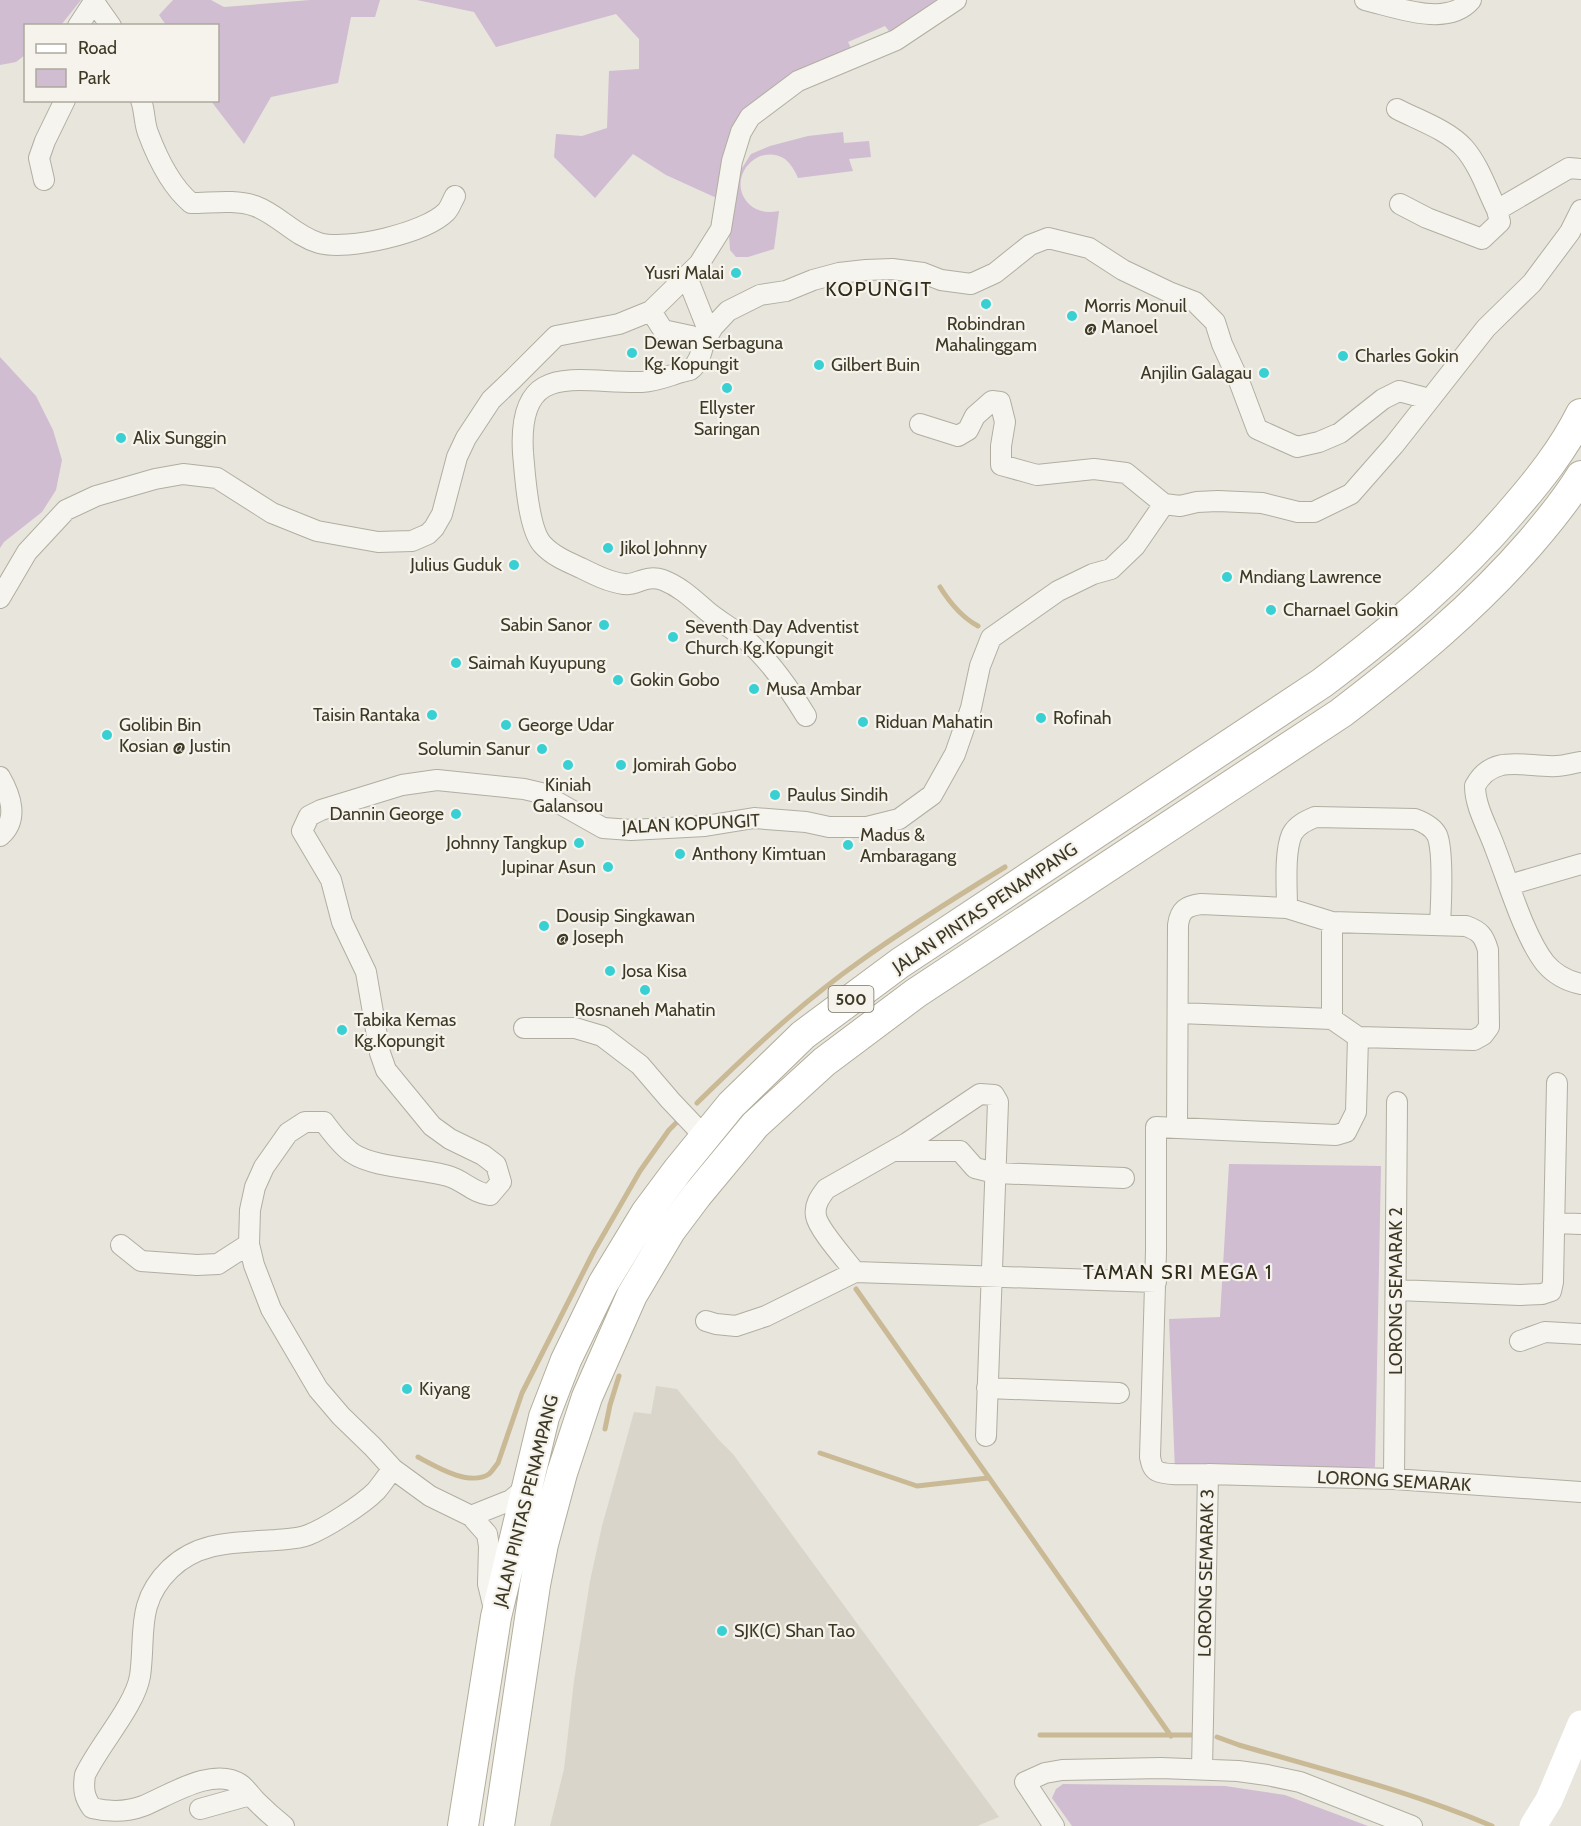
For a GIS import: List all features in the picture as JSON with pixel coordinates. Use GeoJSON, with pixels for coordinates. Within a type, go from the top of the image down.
{"type":"FeatureCollection","features":[{"type":"Feature","properties":{"kind":"main road","name":"JALAN PINTAS PENAMPANG"},"geometry":{"type":"LineString","coordinates":[[463,1826],[496,1617],[544,1416],[566,1360],[603,1284],[646,1213],[705,1137],[731,1105],[803,1035],[900,963],[1322,683],[1381,639],[1443,585],[1491,536],[1541,477],[1581,414]]}},
{"type":"Feature","properties":{"kind":"main road","name":"JALAN PINTAS PENAMPANG"},"geometry":{"type":"LineString","coordinates":[[499,1826],[543,1544],[586,1396],[632,1295],[670,1231],[697,1194],[755,1125],[824,1062],[916,993],[1341,713],[1405,664],[1474,603],[1512,564],[1547,524],[1581,476]]}},
{"type":"Feature","properties":{"kind":"main road"},"geometry":{"type":"LineString","coordinates":[[1142,802],[1163,831]]}},
{"type":"Feature","properties":{"kind":"street"},"geometry":{"type":"LineString","coordinates":[[0,598],[27,552],[66,510],[96,496],[155,478],[183,474],[217,478],[272,513],[292,523],[325,533],[394,543],[412,541],[428,534],[442,514],[457,457],[466,438],[491,400],[556,336],[619,324],[651,312],[699,264],[721,229],[732,161],[741,132],[750,117],[798,81],[896,39],[956,0]]}},
{"type":"Feature","properties":{"kind":"street"},"geometry":{"type":"LineString","coordinates":[[1365,0],[1412,11],[1445,15],[1464,7],[1470,0]]}},
{"type":"Feature","properties":{"kind":"street"},"geometry":{"type":"LineString","coordinates":[[79,24],[94,1],[110,24]]}},
{"type":"Feature","properties":{"kind":"street"},"geometry":{"type":"LineString","coordinates":[[44,180],[39,158],[64,102]]}},
{"type":"Feature","properties":{"kind":"street"},"geometry":{"type":"LineString","coordinates":[[142,102],[147,131],[183,196],[191,203],[237,202],[256,207],[274,215],[297,232],[320,243],[347,244],[404,234],[447,212],[455,196]]}},
{"type":"Feature","properties":{"kind":"street"},"geometry":{"type":"LineString","coordinates":[[1397,109],[1446,134],[1464,148],[1497,210],[1500,222],[1482,239],[1427,218],[1400,204]]}},
{"type":"Feature","properties":{"kind":"street"},"geometry":{"type":"LineString","coordinates":[[1497,210],[1569,168],[1581,169]]}},
{"type":"Feature","properties":{"kind":"street"},"geometry":{"type":"LineString","coordinates":[[920,424],[958,436],[968,430],[975,416],[992,401],[1000,402],[1005,422],[1001,465],[1037,475],[1094,469],[1126,473],[1164,504],[1180,506],[1218,501],[1262,503],[1298,512],[1314,512],[1350,494],[1379,464],[1486,328],[1532,283],[1570,232],[1581,210]]}},
{"type":"Feature","properties":{"kind":"street"},"geometry":{"type":"LineString","coordinates":[[806,716],[790,690],[745,639],[708,612],[686,591],[661,579],[644,578],[627,585],[607,580],[558,557],[541,544],[534,532],[522,426],[532,398],[544,388],[559,381],[644,382],[668,378],[691,369],[699,359],[708,334],[728,311],[760,295],[786,291],[839,273],[892,269],[923,273],[941,280],[971,284],[995,273],[1030,245],[1048,238],[1089,248],[1123,270],[1168,292],[1195,302],[1215,322],[1257,429],[1297,447],[1319,442],[1340,433],[1383,399],[1399,391],[1429,399]]}},
{"type":"Feature","properties":{"kind":"street"},"geometry":{"type":"LineString","coordinates":[[687,277],[708,334]]}},
{"type":"Feature","properties":{"kind":"street"},"geometry":{"type":"LineString","coordinates":[[651,312],[663,330],[691,336],[708,334]]}},
{"type":"Feature","properties":{"kind":"street","name":"JALAN KOPUNGIT"},"geometry":{"type":"LineString","coordinates":[[496,1617],[488,1584],[487,1534],[471,1516],[430,1496],[393,1469],[318,1389],[272,1309],[254,1265],[249,1244],[250,1210],[255,1187],[264,1167],[288,1133],[305,1122],[324,1122],[337,1139],[354,1154],[379,1163],[451,1176],[480,1194],[490,1195],[501,1182],[496,1165],[432,1126],[386,1070],[380,1053],[366,972],[342,922],[331,880],[302,831],[309,816],[358,797],[412,782],[437,780],[524,789],[541,794],[603,828],[631,830],[705,826],[754,818],[806,822],[829,827],[867,827],[899,819],[932,795],[955,754],[971,708],[980,666],[991,638],[1058,591],[1093,574],[1111,569],[1135,546],[1164,504]]}},
{"type":"Feature","properties":{"kind":"street"},"geometry":{"type":"LineString","coordinates":[[1581,762],[1558,766],[1500,765],[1486,771],[1475,786],[1478,805],[1528,932],[1539,954],[1557,975],[1581,984]]}},
{"type":"Feature","properties":{"kind":"street"},"geometry":{"type":"LineString","coordinates":[[0,777],[12,801],[10,825],[0,836]]}},
{"type":"Feature","properties":{"kind":"street"},"geometry":{"type":"LineString","coordinates":[[1287,908],[1288,846],[1293,832],[1303,822],[1315,817],[1415,819],[1427,824],[1437,834],[1440,849],[1440,925]]}},
{"type":"Feature","properties":{"kind":"street"},"geometry":{"type":"LineString","coordinates":[[1509,885],[1581,864]]}},
{"type":"Feature","properties":{"kind":"street"},"geometry":{"type":"LineString","coordinates":[[1177,1127],[1178,925],[1179,916],[1189,906],[1201,904],[1287,908],[1332,922],[1472,928],[1477,930],[1484,939],[1488,950],[1489,1028],[1474,1040],[1358,1037],[1332,1019],[1179,1013]]}},
{"type":"Feature","properties":{"kind":"street"},"geometry":{"type":"LineString","coordinates":[[1332,922],[1332,1019]]}},
{"type":"Feature","properties":{"kind":"street"},"geometry":{"type":"LineString","coordinates":[[524,1028],[575,1028],[602,1036],[640,1065],[705,1137]]}},
{"type":"Feature","properties":{"kind":"street"},"geometry":{"type":"LineString","coordinates":[[706,1321],[736,1326],[765,1316],[855,1272],[1156,1282],[1156,1127],[1336,1135],[1346,1132],[1356,1112],[1358,1037]]}},
{"type":"Feature","properties":{"kind":"street"},"geometry":{"type":"LineString","coordinates":[[1397,1290],[1520,1295],[1542,1294],[1551,1291],[1557,1083]]}},
{"type":"Feature","properties":{"kind":"street"},"geometry":{"type":"LineString","coordinates":[[855,1272],[820,1226],[816,1216],[816,1205],[826,1189],[894,1151],[980,1094],[994,1095],[998,1102],[986,1436]]}},
{"type":"Feature","properties":{"kind":"street","name":"LORONG SEMARAK 2"},"geometry":{"type":"LineString","coordinates":[[1394,1479],[1397,1102]]}},
{"type":"Feature","properties":{"kind":"street"},"geometry":{"type":"LineString","coordinates":[[894,1151],[960,1151],[975,1168],[994,1173],[1124,1178]]}},
{"type":"Feature","properties":{"kind":"street"},"geometry":{"type":"LineString","coordinates":[[1554,1223],[1581,1224]]}},
{"type":"Feature","properties":{"kind":"street"},"geometry":{"type":"LineString","coordinates":[[121,1245],[141,1261],[197,1265],[218,1264],[249,1244]]}},
{"type":"Feature","properties":{"kind":"street","name":"LORONG SEMARAK 3"},"geometry":{"type":"LineString","coordinates":[[1156,1282],[1150,1457],[1152,1465],[1157,1471],[1165,1473],[1208,1474],[1202,1769]]}},
{"type":"Feature","properties":{"kind":"street"},"geometry":{"type":"LineString","coordinates":[[1520,1341],[1545,1332],[1581,1334]]}},
{"type":"Feature","properties":{"kind":"street"},"geometry":{"type":"LineString","coordinates":[[987,1388],[1119,1393]]}},
{"type":"Feature","properties":{"kind":"street"},"geometry":{"type":"LineString","coordinates":[[284,1826],[241,1785],[231,1780],[219,1779],[178,1788],[142,1806],[122,1811],[93,1808],[85,1798],[83,1788],[88,1769],[134,1695],[140,1676],[146,1607],[156,1587],[168,1571],[182,1558],[197,1550],[234,1543],[307,1535],[366,1500],[378,1489],[393,1469]]}},
{"type":"Feature","properties":{"kind":"street","name":"LORONG SEMARAK"},"geometry":{"type":"LineString","coordinates":[[1208,1474],[1394,1479],[1581,1492]]}},
{"type":"Feature","properties":{"kind":"street"},"geometry":{"type":"LineString","coordinates":[[471,1516],[511,1500],[528,1486]]}},
{"type":"Feature","properties":{"kind":"street"},"geometry":{"type":"LineString","coordinates":[[1540,1826],[1580,1729]]}},
{"type":"Feature","properties":{"kind":"street"},"geometry":{"type":"LineString","coordinates":[[1054,1826],[1025,1782],[1045,1773],[1062,1770],[1202,1769],[1267,1775],[1300,1782],[1408,1825]]}},
{"type":"Feature","properties":{"kind":"street"},"geometry":{"type":"LineString","coordinates":[[200,1809],[250,1795]]}},
{"type":"Feature","properties":{"kind":"street"},"geometry":{"type":"LineString","coordinates":[[1533,1826],[1549,1800]]}},
{"type":"Feature","properties":{"kind":"shaded area","name":"SJK(C) Shan Tao"},"geometry":{"type":"Polygon","coordinates":[[[656,1386],[677,1389],[733,1454],[999,1817],[977,1826],[550,1826],[564,1769],[574,1681],[590,1581],[602,1526],[634,1412],[651,1414],[656,1386]]]}},
{"type":"Feature","properties":{"kind":"green space"},"geometry":{"type":"Polygon","coordinates":[[[0,0],[81,0],[62,24],[24,24],[24,56],[16,62],[0,65],[0,0]]]}},
{"type":"Feature","properties":{"kind":"green space"},"geometry":{"type":"Polygon","coordinates":[[[173,0],[211,0],[224,7],[310,0],[380,0],[375,17],[351,17],[338,83],[271,97],[244,144],[212,102],[219,102],[219,24],[165,24],[159,15],[173,0]]]}},
{"type":"Feature","properties":{"kind":"green space"},"geometry":{"type":"Polygon","coordinates":[[[417,0],[938,0],[940,4],[892,35],[885,26],[848,42],[852,50],[764,99],[721,200],[666,175],[633,154],[595,198],[554,157],[556,134],[582,136],[607,128],[609,71],[639,69],[639,39],[616,14],[496,47],[474,12],[417,0]]]}},
{"type":"Feature","properties":{"kind":"green space"},"geometry":{"type":"Polygon","coordinates":[[[843,132],[844,143],[869,141],[871,157],[849,159],[853,171],[798,178],[785,159],[774,155],[764,155],[755,159],[748,166],[742,174],[741,184],[743,194],[749,204],[762,211],[779,211],[774,249],[748,257],[736,257],[730,250],[729,234],[739,173],[751,154],[770,146],[808,136],[843,132]]]}},
{"type":"Feature","properties":{"kind":"green space"},"geometry":{"type":"Polygon","coordinates":[[[0,357],[36,396],[53,430],[62,460],[56,490],[42,512],[4,542],[0,548],[0,357]]]}},
{"type":"Feature","properties":{"kind":"green space"},"geometry":{"type":"Polygon","coordinates":[[[1229,1164],[1381,1166],[1375,1467],[1175,1471],[1169,1319],[1220,1317],[1229,1164]]]}},
{"type":"Feature","properties":{"kind":"green space"},"geometry":{"type":"Polygon","coordinates":[[[1063,1784],[1225,1786],[1285,1795],[1368,1826],[1072,1826],[1052,1798],[1056,1789],[1063,1784]]]}},
{"type":"Feature","properties":{"kind":"waterway"},"geometry":{"type":"LineString","coordinates":[[940,587],[956,609],[978,626]]}},
{"type":"Feature","properties":{"kind":"waterway"},"geometry":{"type":"LineString","coordinates":[[697,1103],[775,1029],[816,994],[877,949],[1005,867]]}},
{"type":"Feature","properties":{"kind":"waterway"},"geometry":{"type":"LineString","coordinates":[[418,1457],[462,1477],[481,1477],[493,1470],[498,1463],[522,1393],[594,1251],[640,1171],[669,1130],[682,1117]]}},
{"type":"Feature","properties":{"kind":"waterway"},"geometry":{"type":"LineString","coordinates":[[856,1289],[1171,1736]]}},
{"type":"Feature","properties":{"kind":"waterway"},"geometry":{"type":"LineString","coordinates":[[605,1429],[619,1376]]}},
{"type":"Feature","properties":{"kind":"waterway"},"geometry":{"type":"LineString","coordinates":[[820,1453],[917,1486],[988,1478]]}},
{"type":"Feature","properties":{"kind":"waterway"},"geometry":{"type":"LineString","coordinates":[[1040,1735],[1194,1735]]}},
{"type":"Feature","properties":{"kind":"waterway"},"geometry":{"type":"LineString","coordinates":[[1217,1737],[1430,1802],[1492,1826]]}},
{"type":"Feature","properties":{"kind":"place","name":"Yusri Malai"},"geometry":{"type":"Point","coordinates":[736,273]}},
{"type":"Feature","properties":{"kind":"place","name":"Robindran Mahalinggam"},"geometry":{"type":"Point","coordinates":[986,304]}},
{"type":"Feature","properties":{"kind":"place","name":"Morris Monuil @ Manoel"},"geometry":{"type":"Point","coordinates":[1072,316]}},
{"type":"Feature","properties":{"kind":"place","name":"Dewan Serbaguna Kg. Kopungit"},"geometry":{"type":"Point","coordinates":[632,353]}},
{"type":"Feature","properties":{"kind":"place","name":"Charles Gokin"},"geometry":{"type":"Point","coordinates":[1343,356]}},
{"type":"Feature","properties":{"kind":"place","name":"Gilbert Buin"},"geometry":{"type":"Point","coordinates":[819,365]}},
{"type":"Feature","properties":{"kind":"place","name":"Anjilin Galagau"},"geometry":{"type":"Point","coordinates":[1264,373]}},
{"type":"Feature","properties":{"kind":"place","name":"Ellyster Saringan"},"geometry":{"type":"Point","coordinates":[727,388]}},
{"type":"Feature","properties":{"kind":"place","name":"Alix Sunggin"},"geometry":{"type":"Point","coordinates":[121,438]}},
{"type":"Feature","properties":{"kind":"place","name":"Jikol Johnny"},"geometry":{"type":"Point","coordinates":[608,548]}},
{"type":"Feature","properties":{"kind":"place","name":"Julius Guduk"},"geometry":{"type":"Point","coordinates":[514,565]}},
{"type":"Feature","properties":{"kind":"place","name":"Mndiang Lawrence"},"geometry":{"type":"Point","coordinates":[1227,577]}},
{"type":"Feature","properties":{"kind":"place","name":"Charnael Gokin"},"geometry":{"type":"Point","coordinates":[1271,610]}},
{"type":"Feature","properties":{"kind":"place","name":"Sabin Sanor"},"geometry":{"type":"Point","coordinates":[604,625]}},
{"type":"Feature","properties":{"kind":"place","name":"Seventh Day Adventist Church Kg.Kopungit"},"geometry":{"type":"Point","coordinates":[673,637]}},
{"type":"Feature","properties":{"kind":"place","name":"Saimah Kuyupung"},"geometry":{"type":"Point","coordinates":[456,663]}},
{"type":"Feature","properties":{"kind":"place","name":"Gokin Gobo"},"geometry":{"type":"Point","coordinates":[618,680]}},
{"type":"Feature","properties":{"kind":"place","name":"Musa Ambar"},"geometry":{"type":"Point","coordinates":[754,689]}},
{"type":"Feature","properties":{"kind":"place","name":"Taisin Rantaka"},"geometry":{"type":"Point","coordinates":[432,715]}},
{"type":"Feature","properties":{"kind":"place","name":"Rofinah"},"geometry":{"type":"Point","coordinates":[1041,718]}},
{"type":"Feature","properties":{"kind":"place","name":"Riduan Mahatin"},"geometry":{"type":"Point","coordinates":[863,722]}},
{"type":"Feature","properties":{"kind":"place","name":"George Udar"},"geometry":{"type":"Point","coordinates":[506,725]}},
{"type":"Feature","properties":{"kind":"place","name":"Golibin Bin Kosian @ Justin"},"geometry":{"type":"Point","coordinates":[107,735]}},
{"type":"Feature","properties":{"kind":"place","name":"Solumin Sanur"},"geometry":{"type":"Point","coordinates":[542,749]}},
{"type":"Feature","properties":{"kind":"place","name":"Kiniah Galansou"},"geometry":{"type":"Point","coordinates":[568,765]}},
{"type":"Feature","properties":{"kind":"place","name":"Jomirah Gobo"},"geometry":{"type":"Point","coordinates":[621,765]}},
{"type":"Feature","properties":{"kind":"place","name":"Paulus Sindih"},"geometry":{"type":"Point","coordinates":[775,795]}},
{"type":"Feature","properties":{"kind":"place","name":"Dannin George"},"geometry":{"type":"Point","coordinates":[456,814]}},
{"type":"Feature","properties":{"kind":"place","name":"Johnny Tangkup"},"geometry":{"type":"Point","coordinates":[579,843]}},
{"type":"Feature","properties":{"kind":"place","name":"Madus & Ambaragang"},"geometry":{"type":"Point","coordinates":[848,845]}},
{"type":"Feature","properties":{"kind":"place","name":"Anthony Kimtuan"},"geometry":{"type":"Point","coordinates":[680,854]}},
{"type":"Feature","properties":{"kind":"place","name":"Jupinar Asun"},"geometry":{"type":"Point","coordinates":[608,867]}},
{"type":"Feature","properties":{"kind":"place","name":"Dousip Singkawan @ Joseph"},"geometry":{"type":"Point","coordinates":[544,926]}},
{"type":"Feature","properties":{"kind":"place","name":"Josa Kisa"},"geometry":{"type":"Point","coordinates":[610,971]}},
{"type":"Feature","properties":{"kind":"place","name":"Rosnaneh Mahatin"},"geometry":{"type":"Point","coordinates":[645,990]}},
{"type":"Feature","properties":{"kind":"place","name":"Tabika Kemas Kg.Kopungit"},"geometry":{"type":"Point","coordinates":[342,1030]}},
{"type":"Feature","properties":{"kind":"place","name":"Kiyang"},"geometry":{"type":"Point","coordinates":[407,1389]}},
{"type":"Feature","properties":{"kind":"place","name":"SJK(C) Shan Tao"},"geometry":{"type":"Point","coordinates":[722,1631]}},
{"type":"Feature","properties":{"kind":"district","name":"KOPUNGIT"},"geometry":{"type":"Point","coordinates":[879,289]}},
{"type":"Feature","properties":{"kind":"district","name":"TAMAN SRI MEGA 1"},"geometry":{"type":"Point","coordinates":[1178,1272]}}]}
